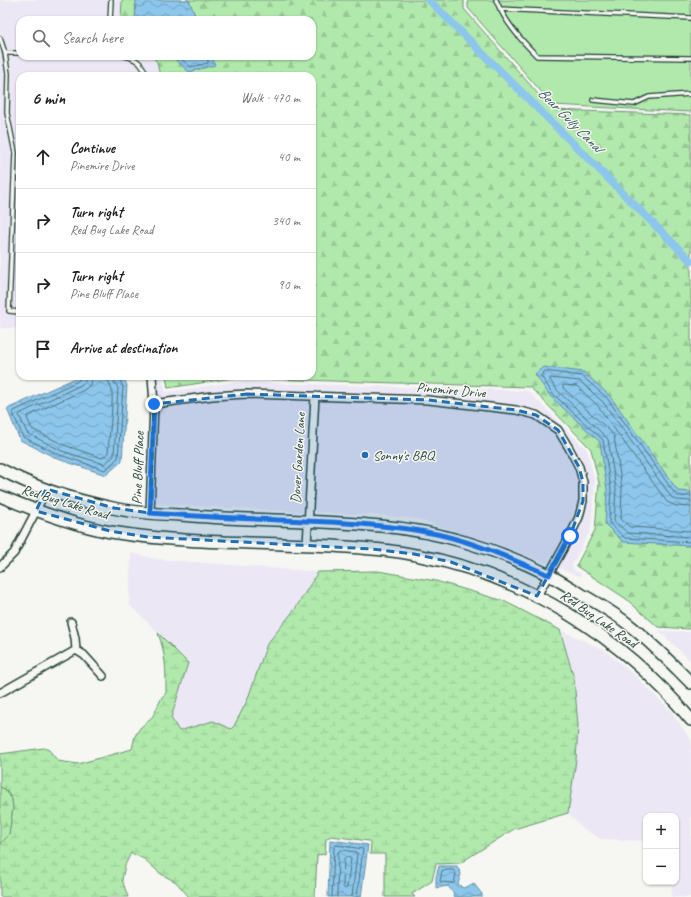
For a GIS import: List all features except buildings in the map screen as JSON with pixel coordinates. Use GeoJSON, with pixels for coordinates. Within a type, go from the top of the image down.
{"type":"FeatureCollection","features":[{"type":"Feature","properties":{"kind":"main road","name":"Red Bug Lake Road"},"geometry":{"type":"LineString","coordinates":[[0,469],[46,489],[78,500],[114,508],[150,513],[201,517],[308,521],[382,526],[427,532],[466,542],[509,557],[549,575],[594,601],[628,624],[664,655],[691,683]]}},
{"type":"Feature","properties":{"kind":"main road","name":"Red Bug Lake Road"},"geometry":{"type":"LineString","coordinates":[[0,496],[36,511],[69,522],[110,531],[192,540],[372,549],[414,554],[451,562],[495,578],[537,596],[572,615],[613,644],[646,672],[677,703],[691,720]]}},
{"type":"Feature","properties":{"kind":"street","name":"Pine Bluff Place"},"geometry":{"type":"LineString","coordinates":[[150,513],[154,404],[152,380]]}},
{"type":"Feature","properties":{"kind":"street","name":"Pinemire Drive"},"geometry":{"type":"LineString","coordinates":[[154,404],[212,396],[247,394],[431,400],[516,410],[536,415],[558,430],[569,448],[583,482],[583,501],[579,517],[537,596]]}},
{"type":"Feature","properties":{"kind":"street","name":"Dover Garden Lane"},"geometry":{"type":"LineString","coordinates":[[307,545],[315,396]]}},
{"type":"Feature","properties":{"kind":"street"},"geometry":{"type":"LineString","coordinates":[[0,567],[14,553],[46,489]]}},
{"type":"Feature","properties":{"kind":"street"},"geometry":{"type":"LineString","coordinates":[[71,622],[76,650]]}},
{"type":"Feature","properties":{"kind":"street"},"geometry":{"type":"LineString","coordinates":[[76,650],[84,655],[103,676]]}},
{"type":"Feature","properties":{"kind":"street"},"geometry":{"type":"LineString","coordinates":[[0,693],[76,650]]}},
{"type":"Feature","properties":{"kind":"lane"},"geometry":{"type":"LineString","coordinates":[[110,16],[111,0]]}},
{"type":"Feature","properties":{"kind":"lane"},"geometry":{"type":"LineString","coordinates":[[496,0],[500,9],[517,35],[536,56],[691,58]]}},
{"type":"Feature","properties":{"kind":"lane"},"geometry":{"type":"LineString","coordinates":[[500,9],[691,18]]}},
{"type":"Feature","properties":{"kind":"lane"},"geometry":{"type":"LineString","coordinates":[[0,38],[5,53],[8,74],[7,113],[15,153],[9,311],[16,312]]}},
{"type":"Feature","properties":{"kind":"lane"},"geometry":{"type":"LineString","coordinates":[[5,53],[16,53]]}},
{"type":"Feature","properties":{"kind":"lane"},"geometry":{"type":"LineString","coordinates":[[136,60],[142,64],[145,72]]}},
{"type":"Feature","properties":{"kind":"lane"},"geometry":{"type":"LineString","coordinates":[[593,100],[634,104],[649,97],[691,94]]}},
{"type":"Feature","properties":{"kind":"highlighted area"},"geometry":{"type":"Polygon","coordinates":[[[247,394],[428,400],[516,410],[536,415],[558,430],[579,467],[583,482],[583,501],[570,536],[537,596],[451,562],[414,554],[372,549],[148,537],[110,531],[36,511],[46,489],[114,508],[150,513],[154,404],[247,394]]]}},
{"type":"Feature","properties":{"kind":"shaded area"},"geometry":{"type":"Polygon","coordinates":[[[0,0],[122,0],[121,16],[16,16],[16,60],[155,60],[159,72],[16,72],[16,328],[0,328],[0,0]]]}},
{"type":"Feature","properties":{"kind":"shaded area"},"geometry":{"type":"Polygon","coordinates":[[[157,380],[163,381],[165,391],[169,392],[234,382],[528,391],[587,450],[595,483],[591,529],[572,565],[573,569],[581,574],[579,576],[558,568],[584,518],[588,501],[587,481],[583,465],[562,428],[539,412],[516,405],[428,396],[247,389],[158,399],[157,380]]]}},
{"type":"Feature","properties":{"kind":"shaded area"},"geometry":{"type":"Polygon","coordinates":[[[247,398],[310,400],[304,512],[155,504],[158,408],[213,400],[247,398]]]}},
{"type":"Feature","properties":{"kind":"shaded area"},"geometry":{"type":"Polygon","coordinates":[[[319,400],[428,404],[515,414],[534,419],[554,432],[565,449],[574,468],[578,483],[579,501],[575,515],[549,564],[502,546],[416,519],[377,515],[313,512],[319,400]]]}},
{"type":"Feature","properties":{"kind":"shaded area"},"geometry":{"type":"Polygon","coordinates":[[[131,553],[156,559],[318,572],[295,609],[267,644],[247,702],[231,729],[213,721],[179,731],[171,718],[188,663],[129,604],[131,553]]]}},
{"type":"Feature","properties":{"kind":"shaded area"},"geometry":{"type":"Polygon","coordinates":[[[560,630],[604,650],[634,675],[670,710],[691,740],[691,897],[672,897],[672,885],[679,885],[679,813],[643,813],[643,841],[601,839],[581,827],[568,813],[576,760],[578,726],[574,678],[560,630]]]}},
{"type":"Feature","properties":{"kind":"shaded area"},"geometry":{"type":"Polygon","coordinates":[[[659,631],[691,632],[691,662],[689,659],[659,631]]]}},
{"type":"Feature","properties":{"kind":"green space"},"geometry":{"type":"Polygon","coordinates":[[[122,0],[464,0],[464,9],[552,110],[691,115],[691,629],[658,627],[625,598],[576,566],[595,530],[599,483],[591,449],[530,387],[299,380],[316,380],[316,72],[159,72],[155,60],[316,60],[316,16],[121,16],[122,0]]]}},
{"type":"Feature","properties":{"kind":"green space"},"geometry":{"type":"Polygon","coordinates":[[[468,0],[691,0],[691,112],[553,105],[468,8],[468,0]]]}},
{"type":"Feature","properties":{"kind":"green space"},"geometry":{"type":"Polygon","coordinates":[[[167,380],[220,380],[168,388],[167,380]]]}},
{"type":"Feature","properties":{"kind":"green space"},"geometry":{"type":"Polygon","coordinates":[[[378,571],[436,581],[504,601],[560,630],[574,678],[578,726],[576,760],[568,813],[514,829],[460,863],[436,864],[432,881],[412,894],[415,897],[385,897],[385,854],[370,854],[371,844],[369,841],[331,836],[326,839],[325,854],[317,855],[315,897],[189,897],[176,882],[161,874],[144,859],[131,853],[125,865],[122,880],[128,897],[0,897],[0,844],[9,835],[13,808],[12,799],[5,789],[0,787],[0,754],[44,748],[49,750],[58,761],[78,764],[132,749],[135,736],[140,728],[153,716],[162,697],[166,693],[163,648],[158,633],[188,663],[171,718],[179,731],[213,721],[231,729],[247,701],[267,644],[295,609],[318,572],[378,571]]]}},
{"type":"Feature","properties":{"kind":"green space"},"geometry":{"type":"Polygon","coordinates":[[[0,787],[5,789],[12,799],[13,808],[9,835],[0,844],[0,787]]]}},
{"type":"Feature","properties":{"kind":"water"},"geometry":{"type":"Polygon","coordinates":[[[136,0],[189,0],[195,16],[135,16],[136,0]]]}},
{"type":"Feature","properties":{"kind":"water"},"geometry":{"type":"Polygon","coordinates":[[[176,60],[213,60],[215,65],[189,72],[176,60]]]}},
{"type":"Feature","properties":{"kind":"water"},"geometry":{"type":"Polygon","coordinates":[[[543,367],[584,372],[610,396],[678,491],[691,492],[691,546],[623,542],[605,524],[607,490],[600,442],[550,396],[535,374],[543,367]]]}},
{"type":"Feature","properties":{"kind":"water"},"geometry":{"type":"Polygon","coordinates":[[[71,380],[124,380],[127,385],[122,461],[106,475],[58,459],[20,440],[7,409],[71,380]]]}},
{"type":"Feature","properties":{"kind":"water"},"geometry":{"type":"Polygon","coordinates":[[[330,840],[368,845],[361,897],[328,897],[330,840]]]}},
{"type":"Feature","properties":{"kind":"water"},"geometry":{"type":"Polygon","coordinates":[[[439,866],[457,866],[461,874],[458,884],[463,888],[474,884],[482,894],[482,897],[453,897],[454,894],[448,886],[436,888],[436,877],[439,866]]]}},
{"type":"Feature","properties":{"kind":"waterway","name":"Bear Gully Canal"},"geometry":{"type":"LineString","coordinates":[[429,0],[691,261]]}},
{"type":"Feature","properties":{"kind":"place","name":"Sonny's BBQ"},"geometry":{"type":"Point","coordinates":[365,455]}},
{"type":"Feature","properties":{"kind":"route"},"geometry":{"type":"LineString","coordinates":[[154,404],[150,513],[382,526],[427,532],[466,542],[509,557],[549,575],[570,536]]}}]}
